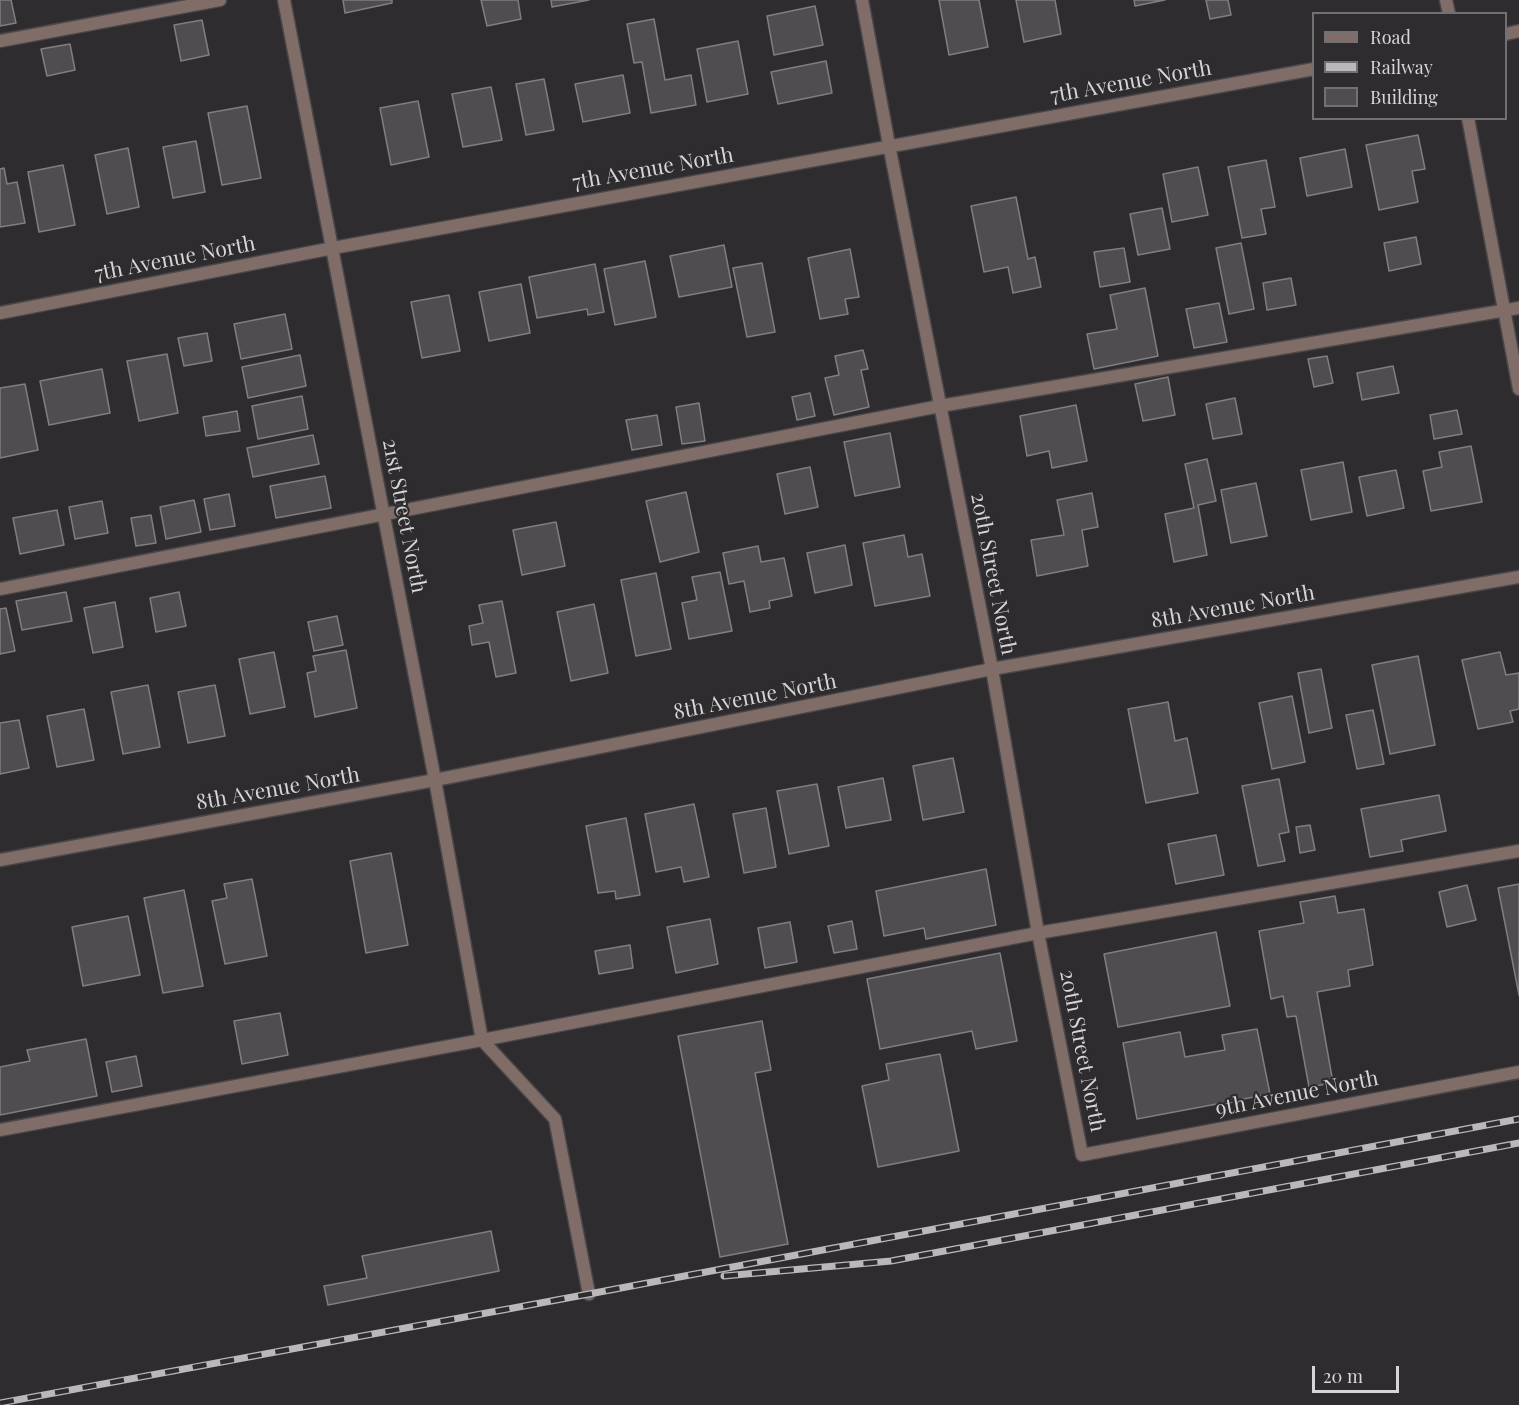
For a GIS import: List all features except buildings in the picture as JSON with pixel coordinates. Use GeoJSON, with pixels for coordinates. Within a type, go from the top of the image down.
{"type":"FeatureCollection","features":[{"type":"Feature","properties":{"kind":"street"},"geometry":{"type":"LineString","coordinates":[[0,41],[220,0]]}},
{"type":"Feature","properties":{"kind":"street","name":"21st Street North"},"geometry":{"type":"LineString","coordinates":[[284,0],[435,780],[482,1040]]}},
{"type":"Feature","properties":{"kind":"street","name":"20th Street North"},"geometry":{"type":"LineString","coordinates":[[862,0],[992,669],[1038,933],[1082,1155]]}},
{"type":"Feature","properties":{"kind":"street","name":"7th Avenue North"},"geometry":{"type":"LineString","coordinates":[[0,313],[333,248],[1312,69]]}},
{"type":"Feature","properties":{"kind":"street"},"geometry":{"type":"LineString","coordinates":[[1468,120],[1519,389]]}},
{"type":"Feature","properties":{"kind":"street"},"geometry":{"type":"LineString","coordinates":[[0,589],[940,406],[1519,308]]}},
{"type":"Feature","properties":{"kind":"street","name":"8th Avenue North"},"geometry":{"type":"LineString","coordinates":[[0,860],[435,780],[992,669],[1519,577]]}},
{"type":"Feature","properties":{"kind":"street"},"geometry":{"type":"LineString","coordinates":[[0,1130],[1038,933],[1519,851]]}},
{"type":"Feature","properties":{"kind":"street"},"geometry":{"type":"LineString","coordinates":[[482,1040],[555,1119],[589,1294]]}},
{"type":"Feature","properties":{"kind":"street","name":"9th Avenue North"},"geometry":{"type":"LineString","coordinates":[[1082,1155],[1519,1072]]}},
{"type":"Feature","properties":{"kind":"railway"},"geometry":{"type":"LineString","coordinates":[[0,1403],[1519,1119]]}},
{"type":"Feature","properties":{"kind":"railway"},"geometry":{"type":"LineString","coordinates":[[724,1276],[891,1261],[1519,1143]]}}]}
